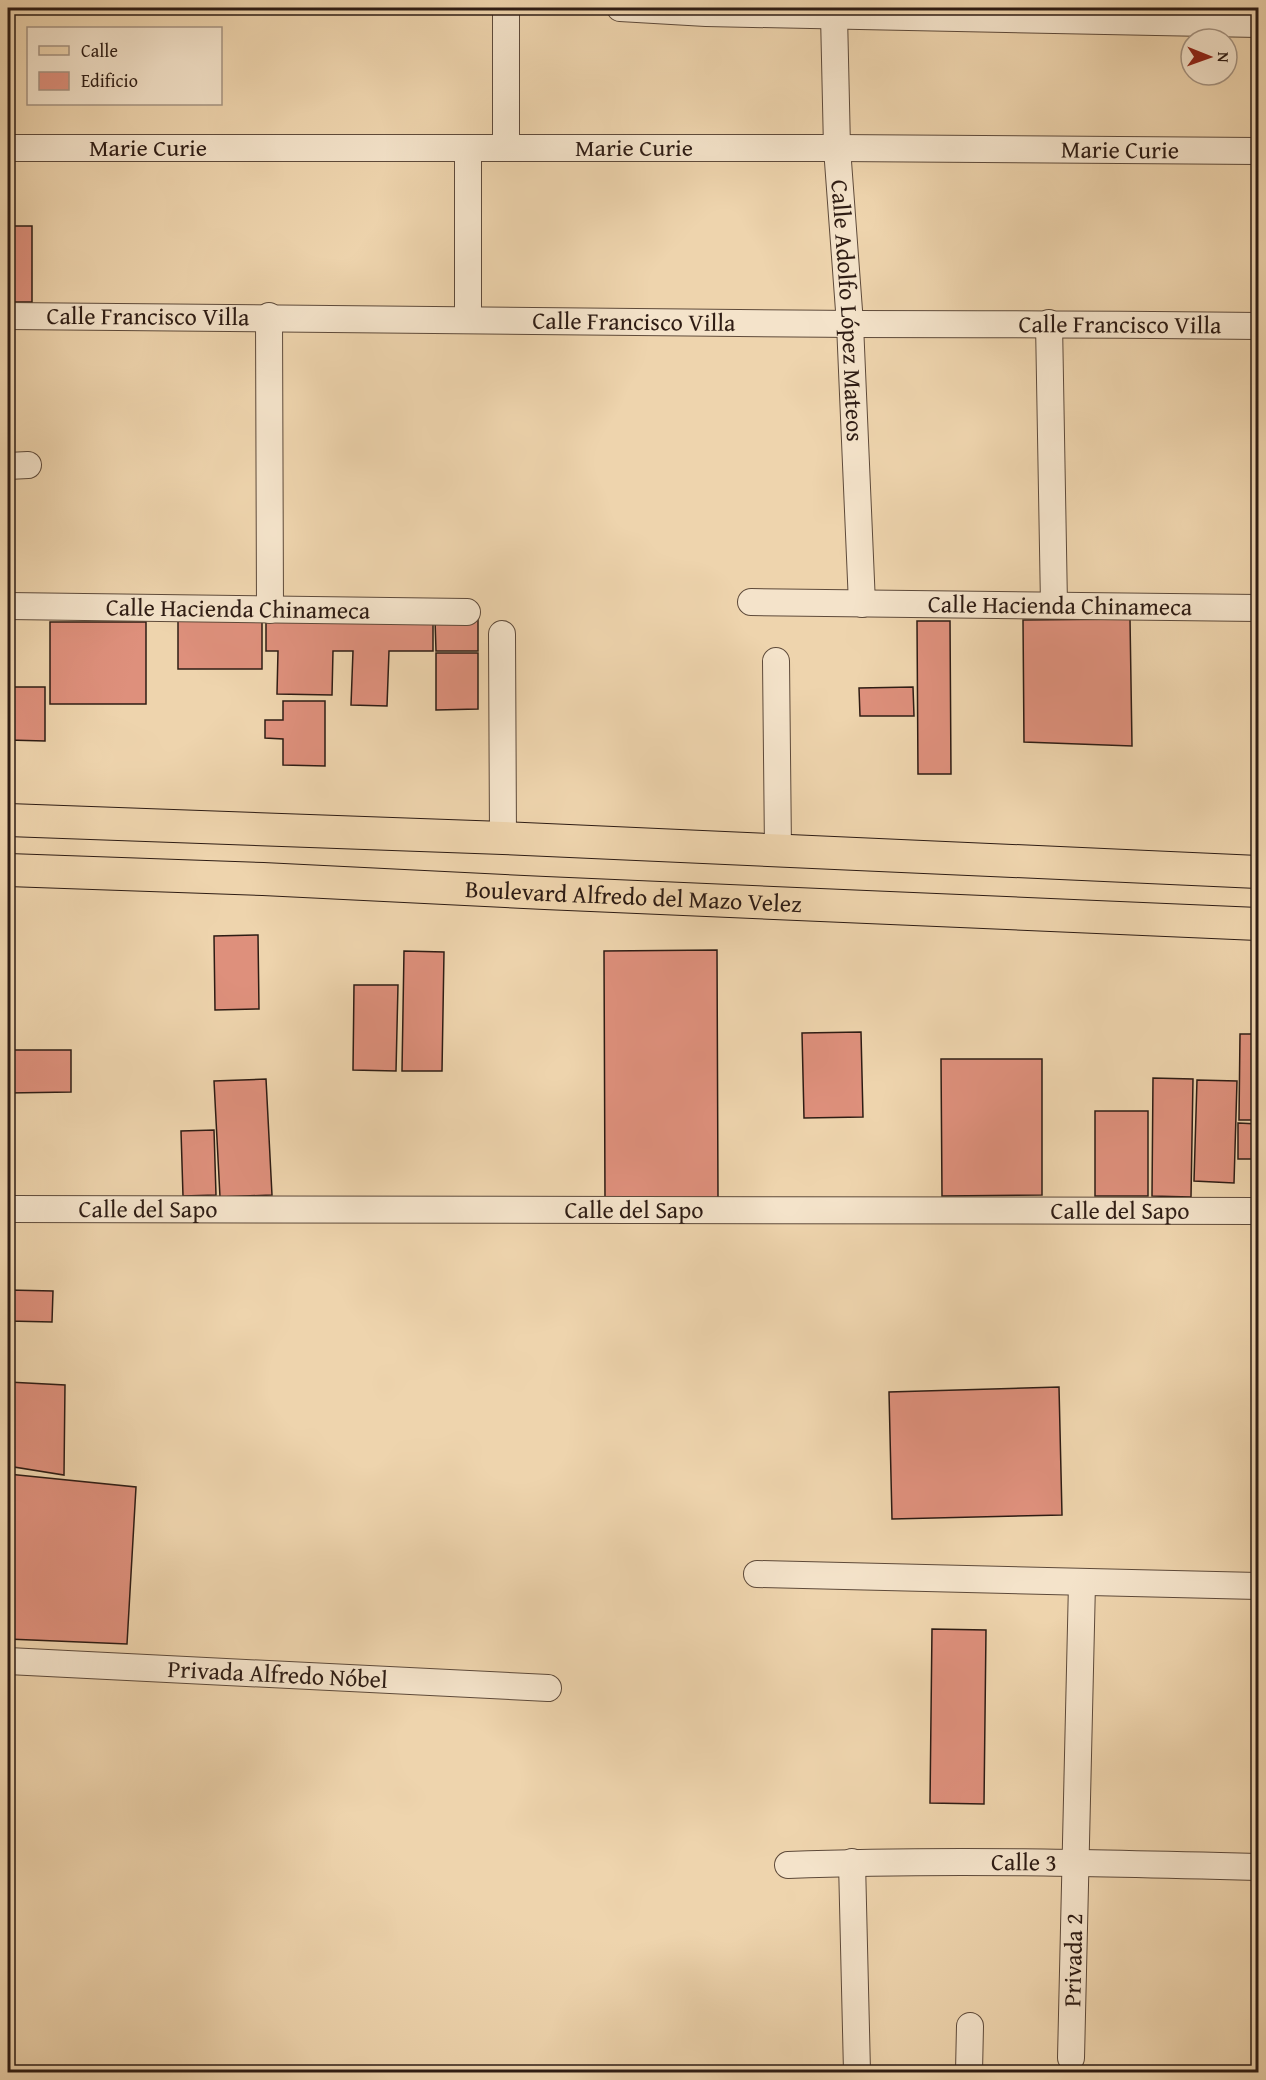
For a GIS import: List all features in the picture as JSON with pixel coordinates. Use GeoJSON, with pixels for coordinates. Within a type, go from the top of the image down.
{"type":"FeatureCollection","features":[{"type":"Feature","properties":{"kind":"main road"},"geometry":{"type":"LineString","coordinates":[[8,820],[503,838],[1258,872]]}},
{"type":"Feature","properties":{"kind":"main road","name":"Boulevard Alfredo del Mazo Velez"},"geometry":{"type":"LineString","coordinates":[[8,870],[263,879],[1258,924]]}},
{"type":"Feature","properties":{"kind":"street"},"geometry":{"type":"LineString","coordinates":[[506,8],[506,148]]}},
{"type":"Feature","properties":{"kind":"street"},"geometry":{"type":"LineString","coordinates":[[620,8],[834,15],[1164,14],[1258,24]]}},
{"type":"Feature","properties":{"kind":"street","name":"Calle Adolfo López Mateos"},"geometry":{"type":"LineString","coordinates":[[834,15],[837,148],[850,324],[862,604]]}},
{"type":"Feature","properties":{"kind":"street","name":"Marie Curie"},"geometry":{"type":"LineString","coordinates":[[8,148],[837,148],[1258,151]]}},
{"type":"Feature","properties":{"kind":"street"},"geometry":{"type":"LineString","coordinates":[[468,148],[468,319]]}},
{"type":"Feature","properties":{"kind":"street","name":"Calle Francisco Villa"},"geometry":{"type":"LineString","coordinates":[[8,316],[269,316],[850,324],[1049,323],[1258,326]]}},
{"type":"Feature","properties":{"kind":"street"},"geometry":{"type":"LineString","coordinates":[[269,316],[270,610]]}},
{"type":"Feature","properties":{"kind":"street"},"geometry":{"type":"LineString","coordinates":[[1049,323],[1054,605]]}},
{"type":"Feature","properties":{"kind":"street","name":"Calle Hacienda Chinameca"},"geometry":{"type":"LineString","coordinates":[[751,602],[1258,608]]}},
{"type":"Feature","properties":{"kind":"street","name":"Calle Hacienda Chinameca"},"geometry":{"type":"LineString","coordinates":[[8,606],[467,612]]}},
{"type":"Feature","properties":{"kind":"street"},"geometry":{"type":"LineString","coordinates":[[502,634],[503,838]]}},
{"type":"Feature","properties":{"kind":"street"},"geometry":{"type":"LineString","coordinates":[[776,661],[778,850]]}},
{"type":"Feature","properties":{"kind":"street","name":"Calle del Sapo"},"geometry":{"type":"LineString","coordinates":[[8,1209],[1258,1211]]}},
{"type":"Feature","properties":{"kind":"street"},"geometry":{"type":"LineString","coordinates":[[757,1574],[1258,1586]]}},
{"type":"Feature","properties":{"kind":"street","name":"Privada 2"},"geometry":{"type":"LineString","coordinates":[[1071,2058],[1082,1583]]}},
{"type":"Feature","properties":{"kind":"street","name":"Privada Alfredo Nóbel"},"geometry":{"type":"LineString","coordinates":[[8,1661],[548,1688]]}},
{"type":"Feature","properties":{"kind":"street"},"geometry":{"type":"LineString","coordinates":[[852,1862],[857,2073]]}},
{"type":"Feature","properties":{"kind":"street","name":"Calle 3"},"geometry":{"type":"LineString","coordinates":[[788,1864],[1075,1863],[1258,1867]]}},
{"type":"Feature","properties":{"kind":"street"},"geometry":{"type":"LineString","coordinates":[[969,2073],[970,2026]]}},
{"type":"Feature","properties":{"kind":"building"},"geometry":{"type":"Polygon","coordinates":[[[8,226],[32,226],[32,302],[8,302],[8,226]]]}},
{"type":"Feature","properties":{"kind":"building"},"geometry":{"type":"Polygon","coordinates":[[[266,619],[433,619],[433,651],[389,651],[387,706],[351,705],[353,651],[333,651],[332,695],[277,694],[278,651],[266,651],[266,619]]]}},
{"type":"Feature","properties":{"kind":"building"},"geometry":{"type":"Polygon","coordinates":[[[435,619],[478,619],[478,651],[436,651],[435,619]]]}},
{"type":"Feature","properties":{"kind":"building"},"geometry":{"type":"Polygon","coordinates":[[[1130,619],[1132,746],[1024,742],[1023,620],[1130,619]]]}},
{"type":"Feature","properties":{"kind":"building"},"geometry":{"type":"Polygon","coordinates":[[[262,620],[262,669],[178,669],[178,621],[262,620]]]}},
{"type":"Feature","properties":{"kind":"building"},"geometry":{"type":"Polygon","coordinates":[[[917,621],[950,621],[951,774],[918,774],[917,621]]]}},
{"type":"Feature","properties":{"kind":"building"},"geometry":{"type":"Polygon","coordinates":[[[50,622],[146,622],[146,704],[50,704],[50,622]]]}},
{"type":"Feature","properties":{"kind":"building"},"geometry":{"type":"Polygon","coordinates":[[[436,653],[478,653],[478,709],[436,710],[436,653]]]}},
{"type":"Feature","properties":{"kind":"building"},"geometry":{"type":"Polygon","coordinates":[[[8,687],[45,687],[45,741],[8,740],[8,687]]]}},
{"type":"Feature","properties":{"kind":"building"},"geometry":{"type":"Polygon","coordinates":[[[913,687],[914,716],[860,716],[859,688],[913,687]]]}},
{"type":"Feature","properties":{"kind":"building"},"geometry":{"type":"Polygon","coordinates":[[[283,701],[325,701],[325,766],[283,765],[283,739],[265,738],[265,720],[283,720],[283,701]]]}},
{"type":"Feature","properties":{"kind":"building"},"geometry":{"type":"Polygon","coordinates":[[[258,935],[259,1009],[215,1010],[214,936],[258,935]]]}},
{"type":"Feature","properties":{"kind":"building"},"geometry":{"type":"Polygon","coordinates":[[[717,950],[718,1198],[605,1199],[604,951],[717,950]]]}},
{"type":"Feature","properties":{"kind":"building"},"geometry":{"type":"Polygon","coordinates":[[[404,951],[444,952],[442,1071],[402,1071],[404,951]]]}},
{"type":"Feature","properties":{"kind":"building"},"geometry":{"type":"Polygon","coordinates":[[[354,985],[398,985],[396,1071],[353,1070],[354,985]]]}},
{"type":"Feature","properties":{"kind":"building"},"geometry":{"type":"Polygon","coordinates":[[[861,1032],[863,1117],[804,1118],[802,1033],[861,1032]]]}},
{"type":"Feature","properties":{"kind":"building"},"geometry":{"type":"Polygon","coordinates":[[[1240,1034],[1258,1034],[1258,1120],[1239,1120],[1240,1034]]]}},
{"type":"Feature","properties":{"kind":"building"},"geometry":{"type":"Polygon","coordinates":[[[8,1050],[71,1050],[71,1092],[8,1093],[8,1050]]]}},
{"type":"Feature","properties":{"kind":"building"},"geometry":{"type":"Polygon","coordinates":[[[941,1059],[1042,1059],[1042,1195],[942,1196],[941,1059]]]}},
{"type":"Feature","properties":{"kind":"building"},"geometry":{"type":"Polygon","coordinates":[[[1153,1078],[1193,1079],[1191,1197],[1152,1196],[1153,1078]]]}},
{"type":"Feature","properties":{"kind":"building"},"geometry":{"type":"Polygon","coordinates":[[[266,1079],[272,1195],[220,1197],[214,1081],[266,1079]]]}},
{"type":"Feature","properties":{"kind":"building"},"geometry":{"type":"Polygon","coordinates":[[[1197,1080],[1237,1081],[1234,1183],[1194,1181],[1197,1080]]]}},
{"type":"Feature","properties":{"kind":"building"},"geometry":{"type":"Polygon","coordinates":[[[1095,1111],[1148,1111],[1148,1196],[1095,1196],[1095,1111]]]}},
{"type":"Feature","properties":{"kind":"building"},"geometry":{"type":"Polygon","coordinates":[[[1238,1123],[1258,1124],[1258,1159],[1238,1159],[1238,1123]]]}},
{"type":"Feature","properties":{"kind":"building"},"geometry":{"type":"Polygon","coordinates":[[[214,1130],[216,1195],[183,1196],[181,1131],[214,1130]]]}},
{"type":"Feature","properties":{"kind":"building"},"geometry":{"type":"Polygon","coordinates":[[[8,1290],[53,1291],[52,1322],[8,1321],[8,1290]]]}},
{"type":"Feature","properties":{"kind":"building"},"geometry":{"type":"Polygon","coordinates":[[[8,1382],[65,1385],[64,1475],[8,1466],[8,1382]]]}},
{"type":"Feature","properties":{"kind":"building"},"geometry":{"type":"Polygon","coordinates":[[[1059,1387],[1062,1515],[892,1519],[889,1392],[1059,1387]]]}},
{"type":"Feature","properties":{"kind":"building"},"geometry":{"type":"Polygon","coordinates":[[[8,1474],[136,1487],[127,1644],[8,1639],[8,1474]]]}},
{"type":"Feature","properties":{"kind":"building"},"geometry":{"type":"Polygon","coordinates":[[[932,1629],[986,1630],[984,1804],[930,1803],[932,1629]]]}}]}
